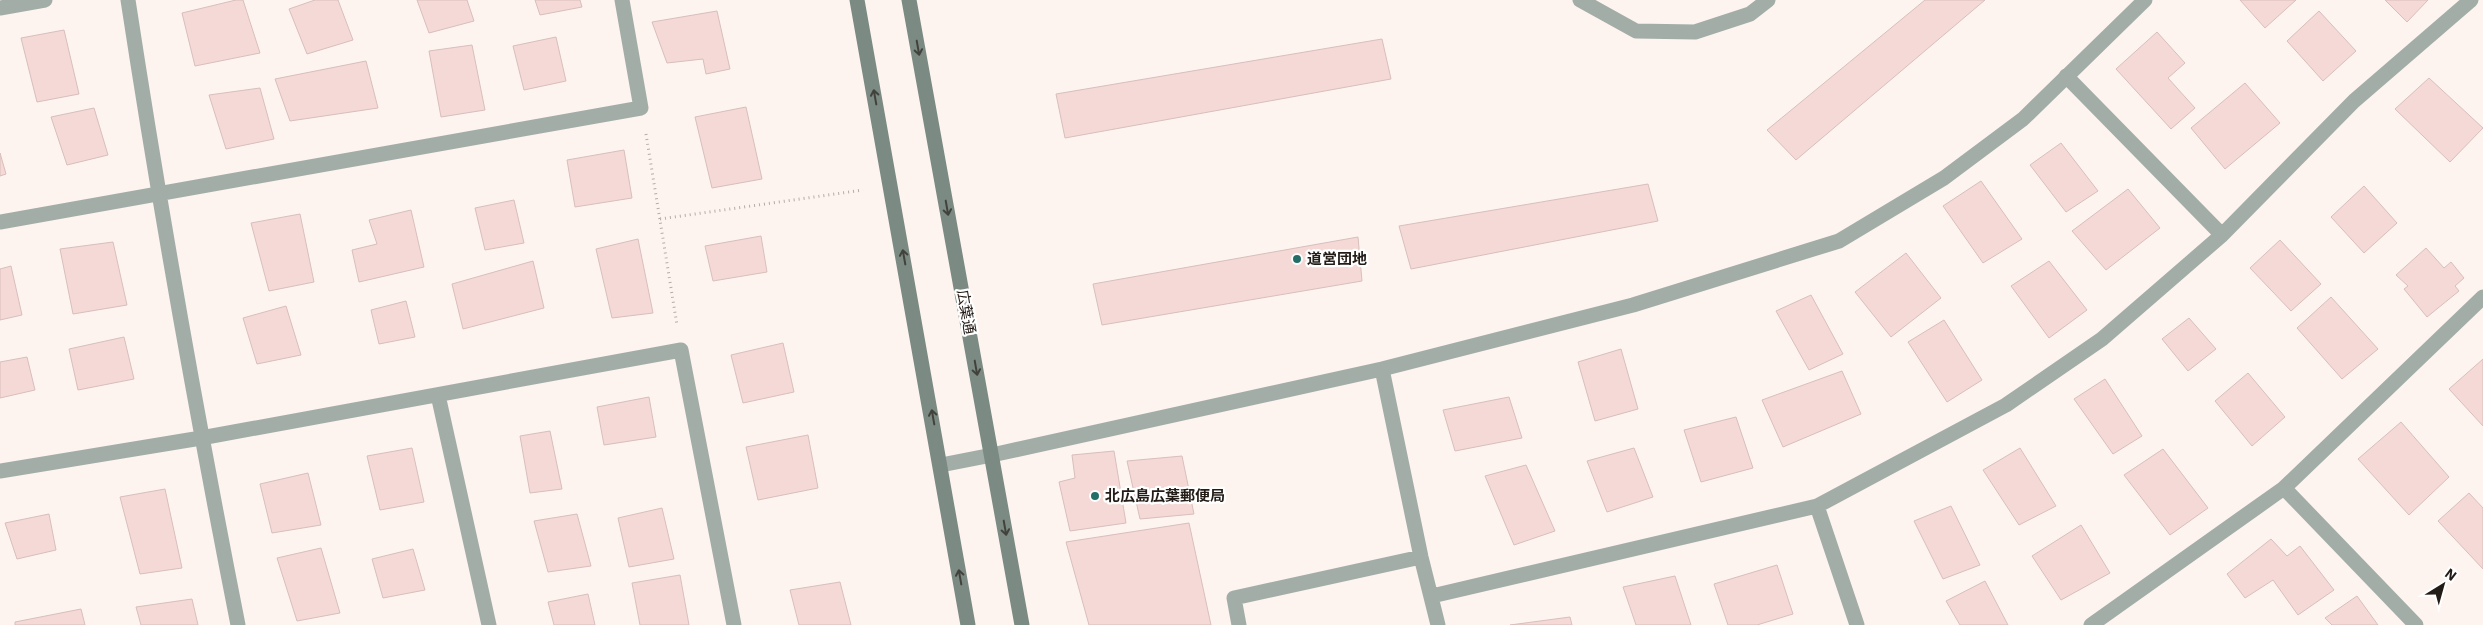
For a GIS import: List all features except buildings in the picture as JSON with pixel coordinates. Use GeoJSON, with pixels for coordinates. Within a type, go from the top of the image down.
{"type":"FeatureCollection","features":[{"type":"Feature","properties":{"kind":"street"},"geometry":{"type":"LineString","coordinates":[[0,8],[45,0]]}},
{"type":"Feature","properties":{"kind":"street"},"geometry":{"type":"LineString","coordinates":[[128,0],[158,195],[201,438],[238,625]]}},
{"type":"Feature","properties":{"kind":"street"},"geometry":{"type":"LineString","coordinates":[[0,222],[641,108],[622,0]]}},
{"type":"Feature","properties":{"kind":"street"},"geometry":{"type":"LineString","coordinates":[[857,0],[941,464],[968,625]]}},
{"type":"Feature","properties":{"kind":"street","name":"広葉通"},"geometry":{"type":"LineString","coordinates":[[910,0],[1022,625]]}},
{"type":"Feature","properties":{"kind":"street"},"geometry":{"type":"LineString","coordinates":[[1580,0],[1636,31],[1685,32],[1695,32],[1750,14],[1768,0]]}},
{"type":"Feature","properties":{"kind":"street"},"geometry":{"type":"LineString","coordinates":[[941,464],[992,455],[1382,369],[1633,305],[1839,241],[1944,178],[2023,119],[2145,0]]}},
{"type":"Feature","properties":{"kind":"street"},"geometry":{"type":"LineString","coordinates":[[1432,596],[1817,506],[2006,405],[2102,339],[2222,234],[2354,101],[2471,0]]}},
{"type":"Feature","properties":{"kind":"street"},"geometry":{"type":"LineString","coordinates":[[2066,76],[2222,234]]}},
{"type":"Feature","properties":{"kind":"street"},"geometry":{"type":"LineString","coordinates":[[2091,625],[2284,488],[2483,297]]}},
{"type":"Feature","properties":{"kind":"street"},"geometry":{"type":"LineString","coordinates":[[0,471],[201,438],[681,350],[734,625]]}},
{"type":"Feature","properties":{"kind":"street"},"geometry":{"type":"LineString","coordinates":[[1382,369],[1421,557],[1438,625]]}},
{"type":"Feature","properties":{"kind":"street"},"geometry":{"type":"LineString","coordinates":[[438,395],[489,625]]}},
{"type":"Feature","properties":{"kind":"street"},"geometry":{"type":"LineString","coordinates":[[2284,488],[2416,625]]}},
{"type":"Feature","properties":{"kind":"street"},"geometry":{"type":"LineString","coordinates":[[1817,506],[1857,625]]}},
{"type":"Feature","properties":{"kind":"street"},"geometry":{"type":"LineString","coordinates":[[1239,625],[1234,598],[1421,557]]}},
{"type":"Feature","properties":{"kind":"path"},"geometry":{"type":"LineString","coordinates":[[641,108],[681,350]]}},
{"type":"Feature","properties":{"kind":"path"},"geometry":{"type":"LineString","coordinates":[[660,218],[891,186]]}},
{"type":"Feature","properties":{"kind":"place","name":"道営団地"},"geometry":{"type":"Point","coordinates":[1297,259]}},
{"type":"Feature","properties":{"kind":"place","name":"北広島広葉郵便局"},"geometry":{"type":"Point","coordinates":[1095,496]}}]}
